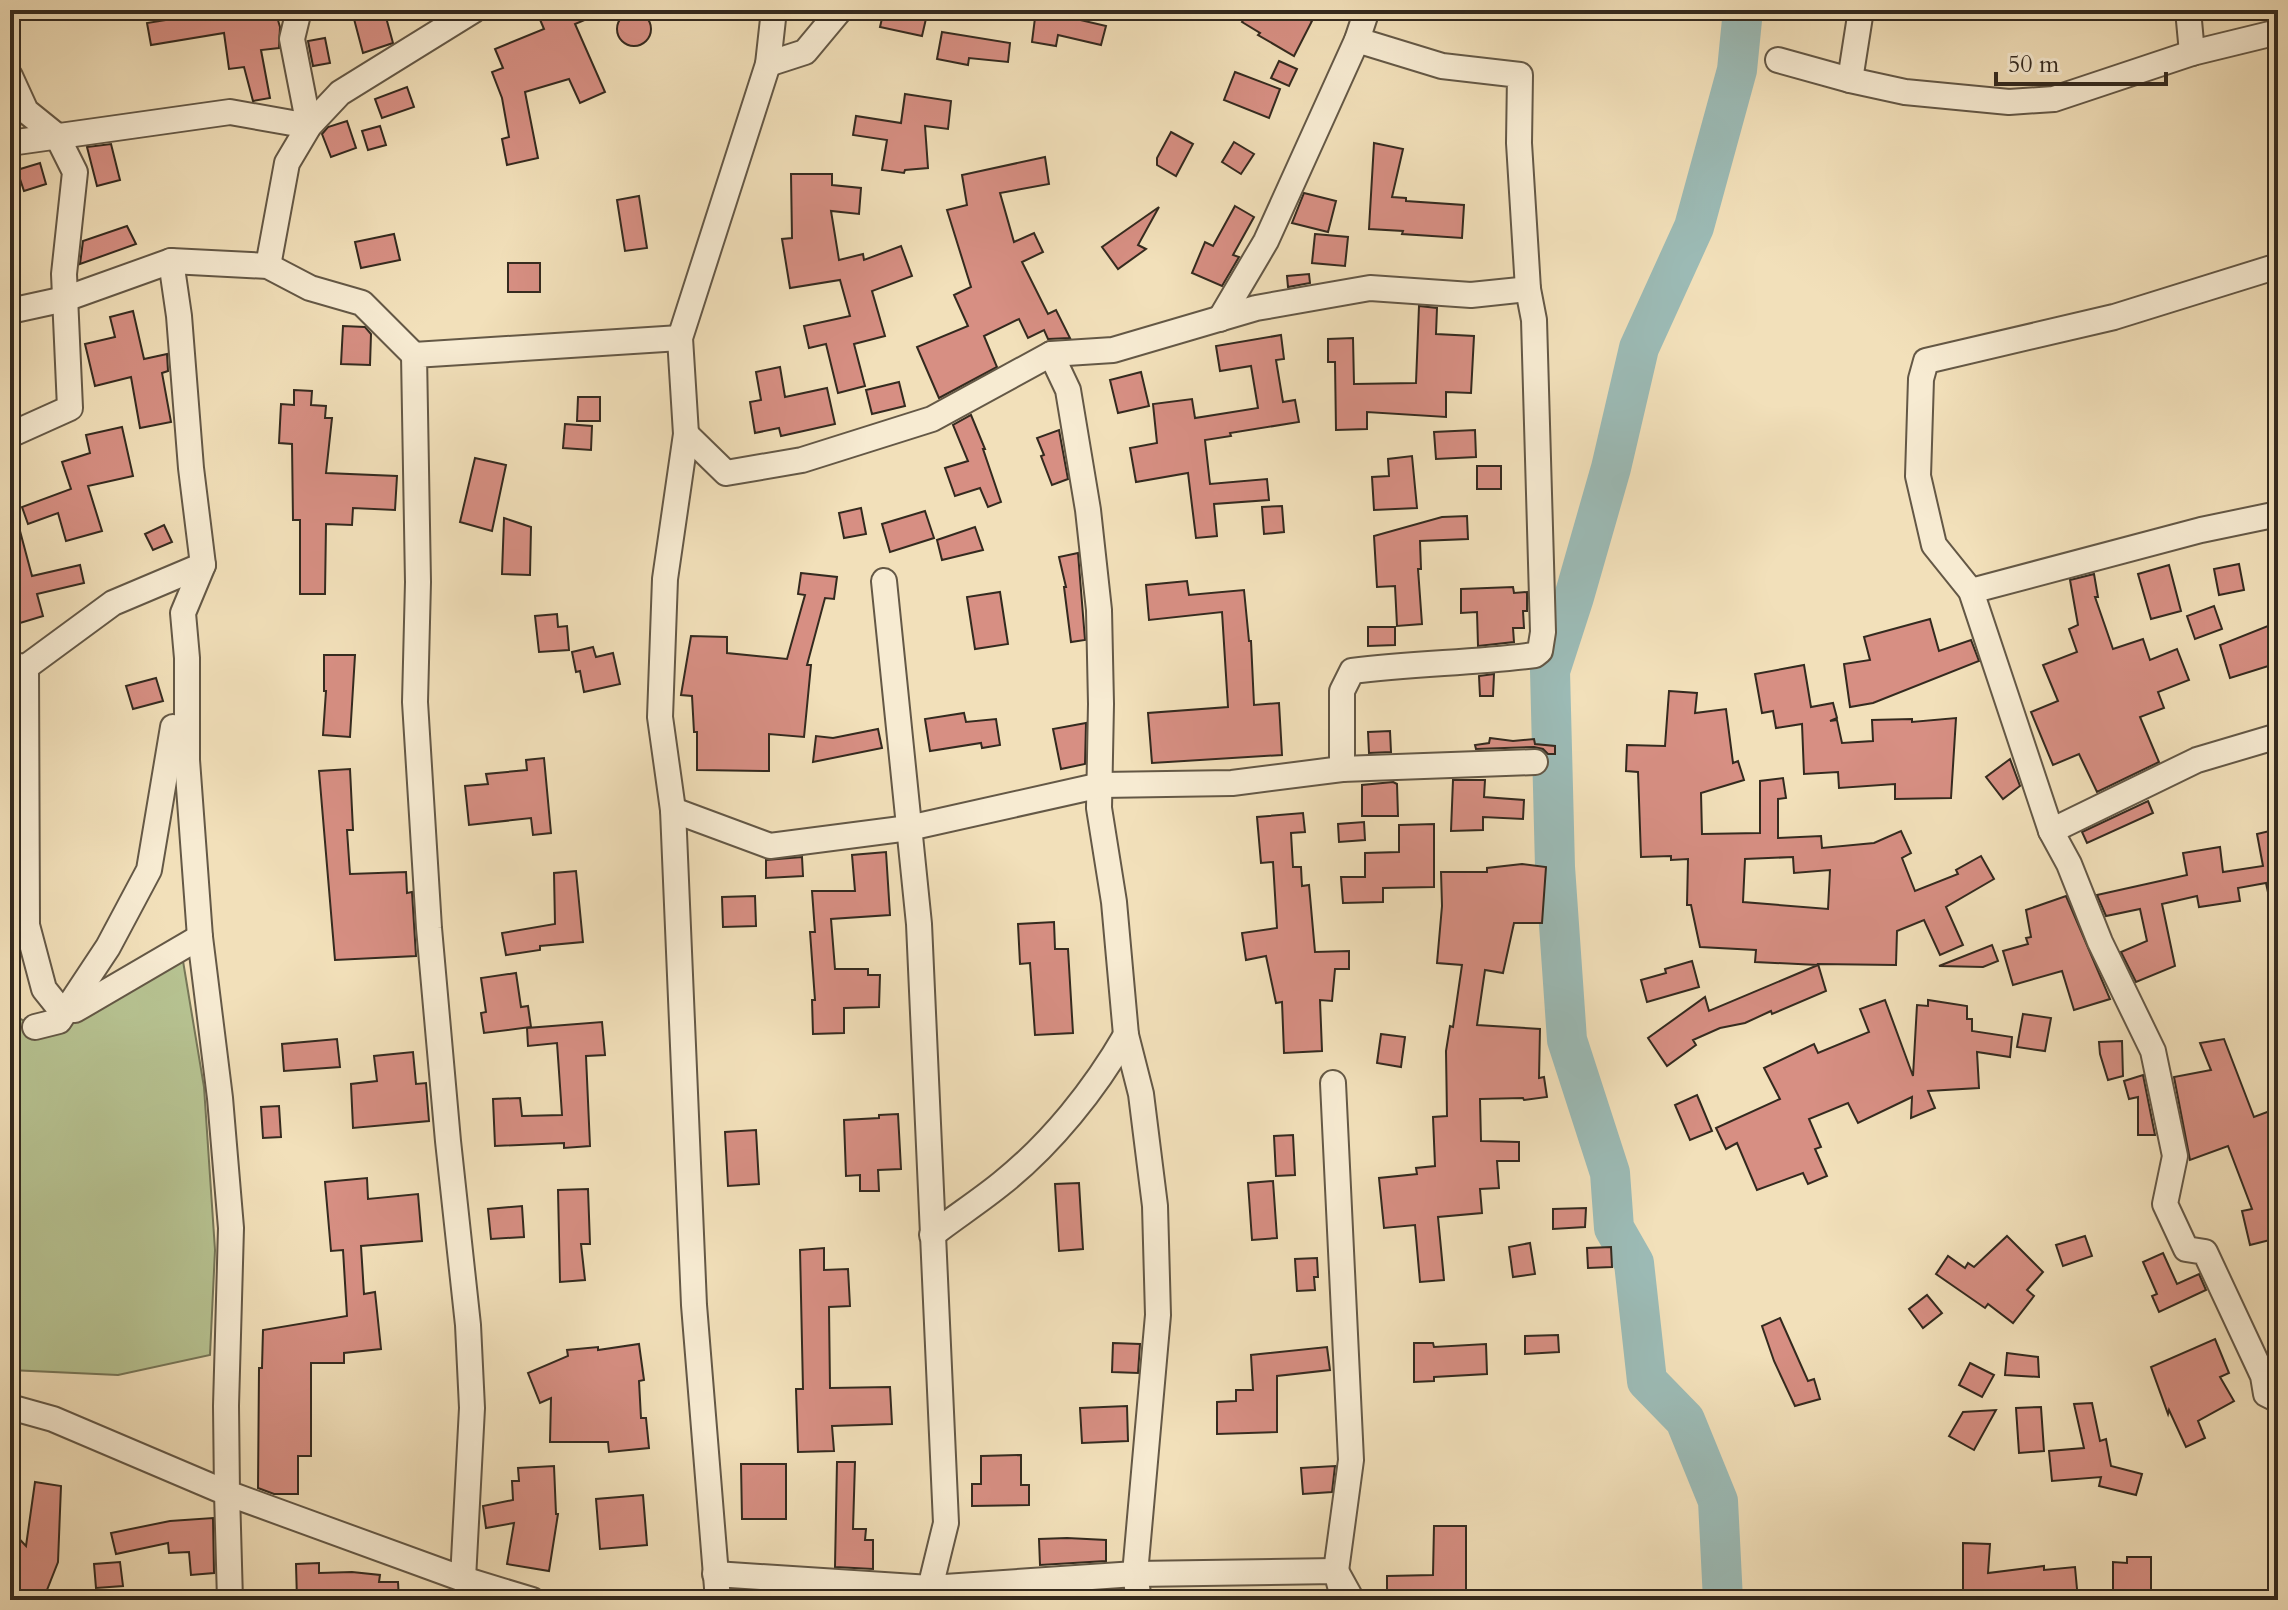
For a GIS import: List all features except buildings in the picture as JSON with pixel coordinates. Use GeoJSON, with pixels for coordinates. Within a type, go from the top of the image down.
{"type":"FeatureCollection","features":[{"type":"Feature","properties":{"kind":"street"},"geometry":{"type":"LineString","coordinates":[[299,10],[292,39],[309,126]]}},
{"type":"Feature","properties":{"kind":"street"},"geometry":{"type":"LineString","coordinates":[[268,266],[287,163],[309,126],[340,93],[474,10]]}},
{"type":"Feature","properties":{"kind":"street"},"geometry":{"type":"LineString","coordinates":[[718,1600],[694,1305],[673,810],[660,717],[664,594],[686,434],[680,338],[768,64],[774,10]]}},
{"type":"Feature","properties":{"kind":"street"},"geometry":{"type":"LineString","coordinates":[[768,64],[805,52],[840,10]]}},
{"type":"Feature","properties":{"kind":"street"},"geometry":{"type":"LineString","coordinates":[[1220,319],[1266,241],[1357,40],[1367,10]]}},
{"type":"Feature","properties":{"kind":"street"},"geometry":{"type":"LineString","coordinates":[[1850,80],[1861,10]]}},
{"type":"Feature","properties":{"kind":"street"},"geometry":{"type":"LineString","coordinates":[[2188,10],[2192,53]]}},
{"type":"Feature","properties":{"kind":"street"},"geometry":{"type":"LineString","coordinates":[[1778,60],[1905,92],[2009,102],[2054,99],[2192,53],[2278,32]]}},
{"type":"Feature","properties":{"kind":"street"},"geometry":{"type":"LineString","coordinates":[[1342,769],[1342,691],[1352,671],[1535,655],[1540,651],[1543,632],[1534,320],[1528,289],[1519,143],[1520,75],[1442,66],[1357,40]]}},
{"type":"Feature","properties":{"kind":"street"},"geometry":{"type":"LineString","coordinates":[[10,76],[26,111],[57,136],[75,172],[64,274],[70,408],[10,435]]}},
{"type":"Feature","properties":{"kind":"street"},"geometry":{"type":"LineString","coordinates":[[10,143],[230,112],[309,126]]}},
{"type":"Feature","properties":{"kind":"street"},"geometry":{"type":"LineString","coordinates":[[35,1027],[59,1021],[108,947],[149,870],[171,750],[183,613],[203,565],[171,261]]}},
{"type":"Feature","properties":{"kind":"street"},"geometry":{"type":"LineString","coordinates":[[10,311],[65,299],[171,261],[268,266],[310,288],[362,303],[414,355],[418,582],[415,702],[429,928],[468,1325],[472,1408],[463,1579]]}},
{"type":"Feature","properties":{"kind":"street"},"geometry":{"type":"LineString","coordinates":[[2278,266],[2114,317],[1941,355],[1926,361],[1921,379],[1918,476],[1934,545],[1971,591],[2051,831],[2069,864],[2100,942],[2153,1051],[2175,1156],[2165,1204],[2186,1249],[2205,1252],[2263,1376],[2266,1394],[2278,1400]]}},
{"type":"Feature","properties":{"kind":"street"},"geometry":{"type":"LineString","coordinates":[[686,434],[726,473],[802,460],[932,419],[1051,354],[1113,350],[1256,308],[1370,288],[1471,295],[1528,289]]}},
{"type":"Feature","properties":{"kind":"street"},"geometry":{"type":"LineString","coordinates":[[414,355],[680,338]]}},
{"type":"Feature","properties":{"kind":"street"},"geometry":{"type":"LineString","coordinates":[[1051,354],[1068,390],[1088,510],[1099,610],[1099,808],[1114,902],[1126,1035],[1141,1094],[1155,1206],[1158,1315],[1135,1574],[1139,1600]]}},
{"type":"Feature","properties":{"kind":"street"},"geometry":{"type":"LineString","coordinates":[[1971,591],[2201,530],[2278,514]]}},
{"type":"Feature","properties":{"kind":"street"},"geometry":{"type":"LineString","coordinates":[[200,937],[75,1010],[56,1004],[44,989],[27,925],[18,666],[113,603],[203,565]]}},
{"type":"Feature","properties":{"kind":"street"},"geometry":{"type":"LineString","coordinates":[[884,581],[919,924],[946,1523],[931,1594]]}},
{"type":"Feature","properties":{"kind":"street"},"geometry":{"type":"LineString","coordinates":[[183,613],[187,658],[187,760],[200,937],[220,1098],[231,1228],[226,1390],[230,1600]]}},
{"type":"Feature","properties":{"kind":"street"},"geometry":{"type":"LineString","coordinates":[[2051,831],[2197,760],[2278,736]]}},
{"type":"Feature","properties":{"kind":"street"},"geometry":{"type":"LineString","coordinates":[[673,810],[770,846],[909,828],[1101,785],[1232,783],[1342,769],[1535,762]]}},
{"type":"Feature","properties":{"kind":"street"},"geometry":{"type":"LineString","coordinates":[[932,1235],[1005,1181],[1069,1117],[1105,1071],[1126,1035]]}},
{"type":"Feature","properties":{"kind":"street"},"geometry":{"type":"LineString","coordinates":[[1333,1083],[1351,1460],[1336,1571],[1343,1600]]}},
{"type":"Feature","properties":{"kind":"street"},"geometry":{"type":"LineString","coordinates":[[10,1407],[53,1419],[227,1493],[463,1579],[532,1600]]}},
{"type":"Feature","properties":{"kind":"street"},"geometry":{"type":"LineString","coordinates":[[715,1574],[931,1594],[1135,1574],[1336,1571]]}},
{"type":"Feature","properties":{"kind":"street"},"geometry":{"type":"LineString","coordinates":[[1336,1571],[1352,1600]]}},
{"type":"Feature","properties":{"kind":"green space"},"geometry":{"type":"Polygon","coordinates":[[[183,961],[204,1087],[215,1250],[210,1355],[118,1375],[10,1370],[10,1013],[35,1027],[183,961]]]}},
{"type":"Feature","properties":{"kind":"waterway"},"geometry":{"type":"LineString","coordinates":[[1723,1600],[1718,1501],[1685,1420],[1647,1381],[1634,1263],[1614,1228],[1610,1173],[1567,1040],[1555,867],[1550,671],[1611,468],[1639,348],[1694,227],[1737,70],[1743,10]]}}]}
